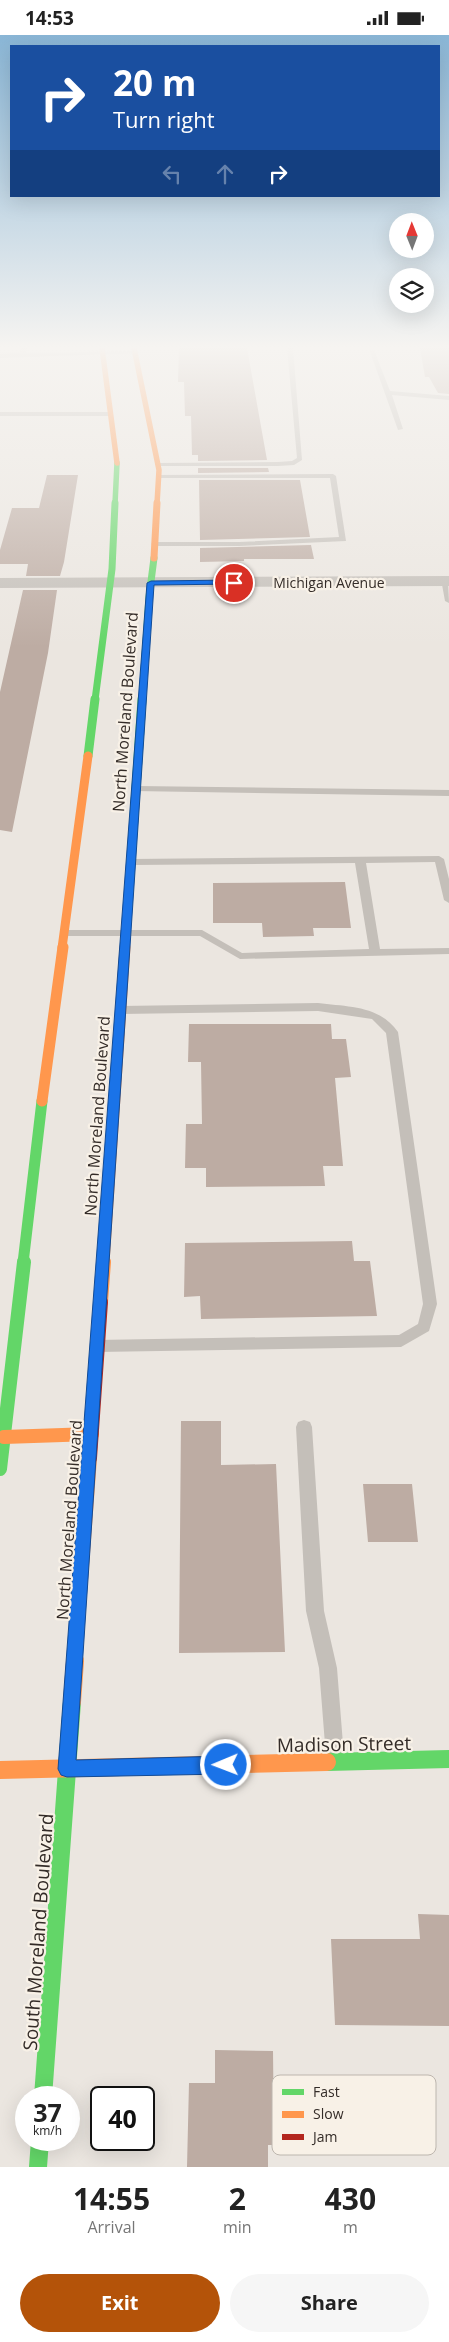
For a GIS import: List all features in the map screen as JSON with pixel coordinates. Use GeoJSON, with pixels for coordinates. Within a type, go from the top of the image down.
{"type":"FeatureCollection","features":[{"type":"Feature","properties":{"kind":"street","name":"North Moreland Boulevard"},"geometry":{"type":"LineString","coordinates":[[0,1469],[31,1188],[106,646],[110,583],[119,534],[118,471],[115,447]]}},
{"type":"Feature","properties":{"kind":"street","name":"North Moreland Boulevard"},"geometry":{"type":"LineString","coordinates":[[67,1769],[132,862],[141,646],[156,539],[158,471],[153,447]]}},
{"type":"Feature","properties":{"kind":"street"},"geometry":{"type":"LineString","coordinates":[[140,534],[156,539]]}},
{"type":"Feature","properties":{"kind":"street","name":"Michigan Avenue"},"geometry":{"type":"LineString","coordinates":[[0,583],[447,581]]}},
{"type":"Feature","properties":{"kind":"street"},"geometry":{"type":"LineString","coordinates":[[4,1437],[92,1434]]}},
{"type":"Feature","properties":{"kind":"street","name":"Madison Street"},"geometry":{"type":"LineString","coordinates":[[0,1770],[449,1759]]}},
{"type":"Feature","properties":{"kind":"street","name":"South Moreland Boulevard"},"geometry":{"type":"LineString","coordinates":[[44,2086],[67,1769]]}},
{"type":"Feature","properties":{"kind":"street"},"geometry":{"type":"LineString","coordinates":[[38,2167],[39,2151]]}},
{"type":"Feature","properties":{"kind":"lane"},"geometry":{"type":"LineString","coordinates":[[158,471],[294,463],[300,459],[299,447]]}},
{"type":"Feature","properties":{"kind":"lane"},"geometry":{"type":"LineString","coordinates":[[156,539],[239,544],[343,539],[333,476],[158,471]]}},
{"type":"Feature","properties":{"kind":"lane"},"geometry":{"type":"LineString","coordinates":[[447,581],[449,601]]}},
{"type":"Feature","properties":{"kind":"lane"},"geometry":{"type":"LineString","coordinates":[[136,789],[449,793]]}},
{"type":"Feature","properties":{"kind":"lane"},"geometry":{"type":"LineString","coordinates":[[132,862],[439,859],[449,900]]}},
{"type":"Feature","properties":{"kind":"lane"},"geometry":{"type":"LineString","coordinates":[[360,860],[375,953]]}},
{"type":"Feature","properties":{"kind":"lane"},"geometry":{"type":"LineString","coordinates":[[65,933],[202,933],[240,956],[449,951]]}},
{"type":"Feature","properties":{"kind":"lane"},"geometry":{"type":"LineString","coordinates":[[97,1346],[401,1341],[424,1327],[430,1304],[392,1032],[376,1016],[354,1011],[318,1007],[121,1010]]}},
{"type":"Feature","properties":{"kind":"lane"},"geometry":{"type":"LineString","coordinates":[[304,1427],[315,1611],[328,1668],[335,1762]]}},
{"type":"Feature","properties":{"kind":"building"},"geometry":{"type":"Polygon","coordinates":[[[192,447],[265,447],[267,460],[198,461],[198,455],[192,455],[192,447]]]}},
{"type":"Feature","properties":{"kind":"building"},"geometry":{"type":"Polygon","coordinates":[[[198,468],[268,468],[269,472],[198,473],[198,468]]]}},
{"type":"Feature","properties":{"kind":"building"},"geometry":{"type":"Polygon","coordinates":[[[47,475],[78,475],[64,562],[60,576],[26,576],[28,564],[0,564],[0,550],[12,508],[39,508],[47,475]]]}},
{"type":"Feature","properties":{"kind":"building"},"geometry":{"type":"Polygon","coordinates":[[[199,480],[300,480],[310,537],[200,540],[199,480]]]}},
{"type":"Feature","properties":{"kind":"building"},"geometry":{"type":"Polygon","coordinates":[[[311,545],[314,559],[244,559],[244,561],[200,562],[200,548],[311,545]]]}},
{"type":"Feature","properties":{"kind":"building"},"geometry":{"type":"Polygon","coordinates":[[[23,590],[57,590],[48,653],[12,832],[0,830],[0,692],[23,590]]]}},
{"type":"Feature","properties":{"kind":"building"},"geometry":{"type":"Polygon","coordinates":[[[345,882],[351,928],[313,928],[314,936],[263,937],[262,923],[213,923],[213,883],[345,882]]]}},
{"type":"Feature","properties":{"kind":"building"},"geometry":{"type":"Polygon","coordinates":[[[189,1024],[331,1024],[332,1039],[346,1039],[351,1077],[335,1078],[343,1166],[323,1166],[325,1186],[206,1187],[206,1168],[185,1168],[186,1124],[202,1124],[201,1062],[188,1062],[189,1024]]]}},
{"type":"Feature","properties":{"kind":"building"},"geometry":{"type":"Polygon","coordinates":[[[352,1241],[354,1261],[370,1261],[377,1316],[201,1319],[200,1296],[184,1297],[185,1243],[352,1241]]]}},
{"type":"Feature","properties":{"kind":"building"},"geometry":{"type":"Polygon","coordinates":[[[181,1421],[221,1421],[221,1465],[276,1464],[285,1652],[179,1653],[181,1421]]]}},
{"type":"Feature","properties":{"kind":"building"},"geometry":{"type":"Polygon","coordinates":[[[363,1484],[412,1484],[418,1542],[368,1542],[363,1484]]]}},
{"type":"Feature","properties":{"kind":"building"},"geometry":{"type":"Polygon","coordinates":[[[418,1914],[449,1915],[449,2026],[335,2025],[331,1939],[420,1939],[418,1914]]]}},
{"type":"Feature","properties":{"kind":"building"},"geometry":{"type":"Polygon","coordinates":[[[215,2050],[273,2051],[272,2145],[268,2145],[268,2167],[187,2167],[189,2083],[215,2083],[215,2050]]]}},
{"type":"Feature","properties":{"kind":"traffic: fast"},"geometry":{"type":"LineString","coordinates":[[88,756],[112,569],[117,463]]}},
{"type":"Feature","properties":{"kind":"traffic: fast"},"geometry":{"type":"LineString","coordinates":[[127,921],[149,597],[154,558]]}},
{"type":"Feature","properties":{"kind":"traffic: fast"},"geometry":{"type":"LineString","coordinates":[[0,1469],[42,1101]]}},
{"type":"Feature","properties":{"kind":"traffic: fast"},"geometry":{"type":"LineString","coordinates":[[44,2086],[72,1702]]}},
{"type":"Feature","properties":{"kind":"traffic: fast"},"geometry":{"type":"LineString","coordinates":[[327,1762],[449,1759]]}},
{"type":"Feature","properties":{"kind":"traffic: fast"},"geometry":{"type":"LineString","coordinates":[[38,2167],[39,2151]]}},
{"type":"Feature","properties":{"kind":"traffic: slow"},"geometry":{"type":"LineString","coordinates":[[115,447],[117,463]]}},
{"type":"Feature","properties":{"kind":"traffic: slow"},"geometry":{"type":"LineString","coordinates":[[154,447],[159,470],[154,558]]}},
{"type":"Feature","properties":{"kind":"traffic: slow"},"geometry":{"type":"LineString","coordinates":[[42,1101],[88,756]]}},
{"type":"Feature","properties":{"kind":"traffic: slow"},"geometry":{"type":"LineString","coordinates":[[101,1302],[127,921]]}},
{"type":"Feature","properties":{"kind":"traffic: slow"},"geometry":{"type":"LineString","coordinates":[[4,1437],[92,1434]]}},
{"type":"Feature","properties":{"kind":"traffic: slow"},"geometry":{"type":"LineString","coordinates":[[72,1702],[90,1458]]}},
{"type":"Feature","properties":{"kind":"traffic: slow"},"geometry":{"type":"LineString","coordinates":[[0,1770],[327,1762]]}},
{"type":"Feature","properties":{"kind":"traffic: jam"},"geometry":{"type":"LineString","coordinates":[[90,1458],[101,1302]]}},
{"type":"Feature","properties":{"kind":"route"},"geometry":{"type":"LineString","coordinates":[[226,1765],[67,1769],[92,1434],[149,597],[151,583],[234,583]]}}]}
